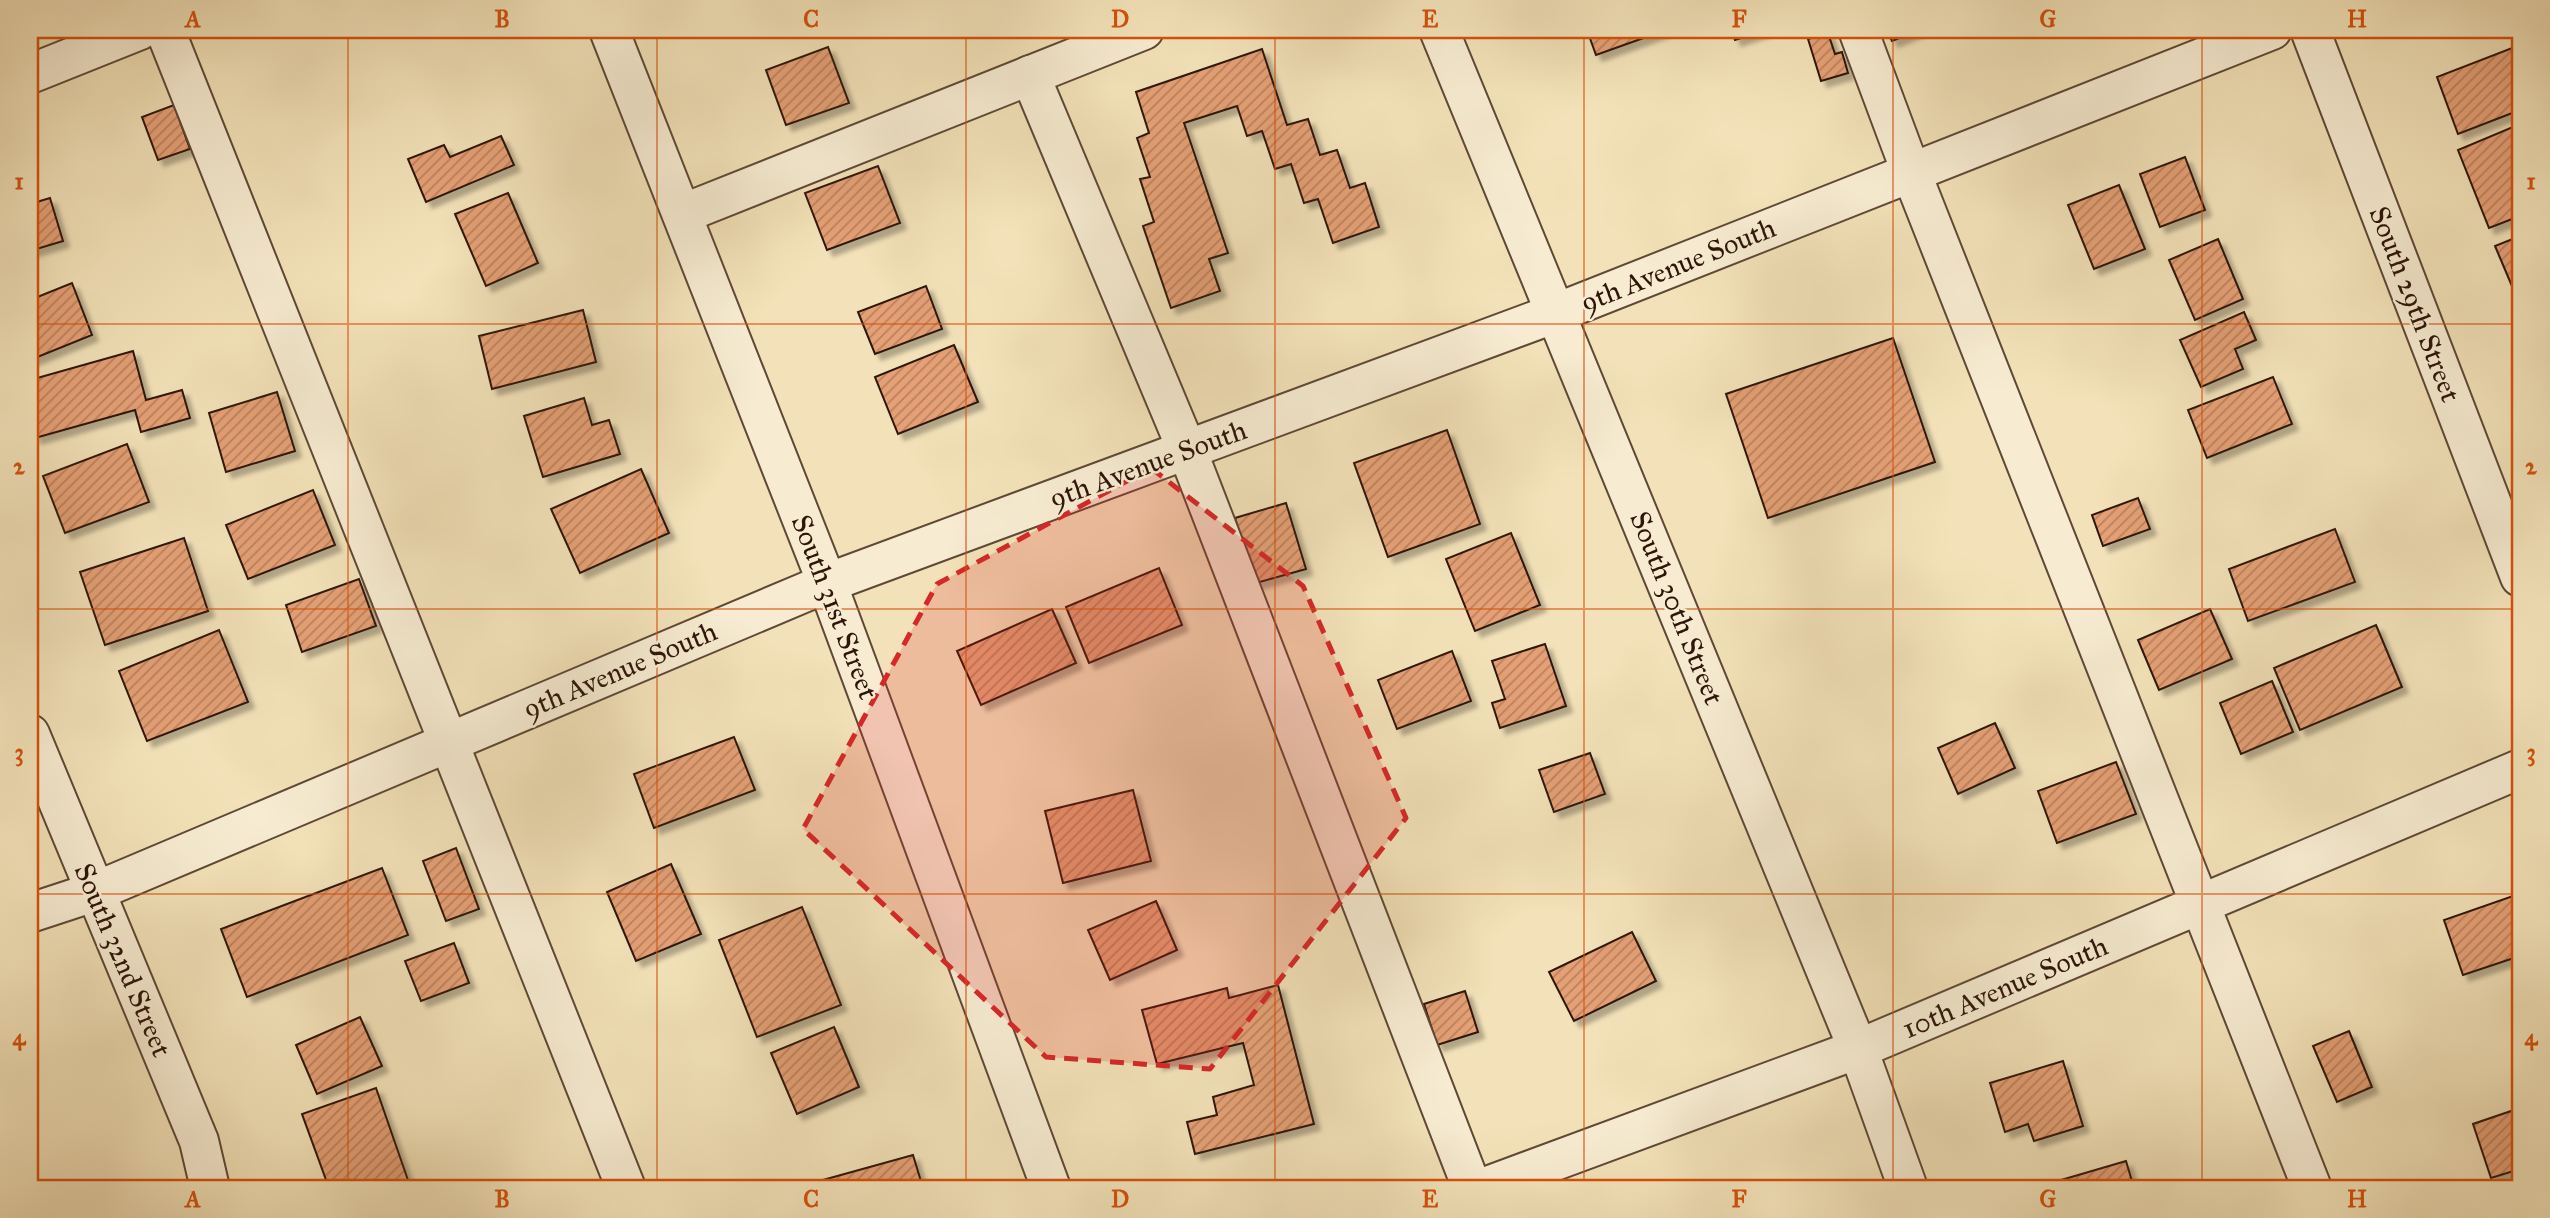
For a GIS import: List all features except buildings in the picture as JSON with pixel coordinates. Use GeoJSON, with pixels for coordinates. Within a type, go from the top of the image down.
{"type":"FeatureCollection","features":[{"type":"Feature","properties":{"kind":"street"},"geometry":{"type":"LineString","coordinates":[[30,74],[140,30]]}},
{"type":"Feature","properties":{"kind":"street"},"geometry":{"type":"LineString","coordinates":[[165,30],[626,1188]]}},
{"type":"Feature","properties":{"kind":"street","name":"South 31st Street"},"geometry":{"type":"LineString","coordinates":[[609,30],[827,583],[1051,1188]]}},
{"type":"Feature","properties":{"kind":"street"},"geometry":{"type":"LineString","coordinates":[[682,214],[1144,30]]}},
{"type":"Feature","properties":{"kind":"street","name":"South 30th Street"},"geometry":{"type":"LineString","coordinates":[[1438,30],[1858,1049],[1908,1188]]}},
{"type":"Feature","properties":{"kind":"street"},"geometry":{"type":"LineString","coordinates":[[1858,30],[2312,1188]]}},
{"type":"Feature","properties":{"kind":"street","name":"9th Avenue South"},"geometry":{"type":"LineString","coordinates":[[30,914],[94,892],[827,583],[1556,313],[2272,30]]}},
{"type":"Feature","properties":{"kind":"street","name":"South 29th Street"},"geometry":{"type":"LineString","coordinates":[[2311,30],[2520,577]]}},
{"type":"Feature","properties":{"kind":"street"},"geometry":{"type":"LineString","coordinates":[[1030,75],[1187,450],[1472,1188]]}},
{"type":"Feature","properties":{"kind":"street","name":"South 32nd Street"},"geometry":{"type":"LineString","coordinates":[[30,734],[199,1141],[210,1188]]}},
{"type":"Feature","properties":{"kind":"street","name":"10th Avenue South"},"geometry":{"type":"LineString","coordinates":[[1482,1188],[1858,1049],[2520,769]]}},
{"type":"Feature","properties":{"kind":"highlighted area"},"geometry":{"type":"Polygon","coordinates":[[[1151,468],[1303,586],[1406,818],[1210,1069],[1046,1057],[803,829],[937,584],[1151,468]]]}}]}
